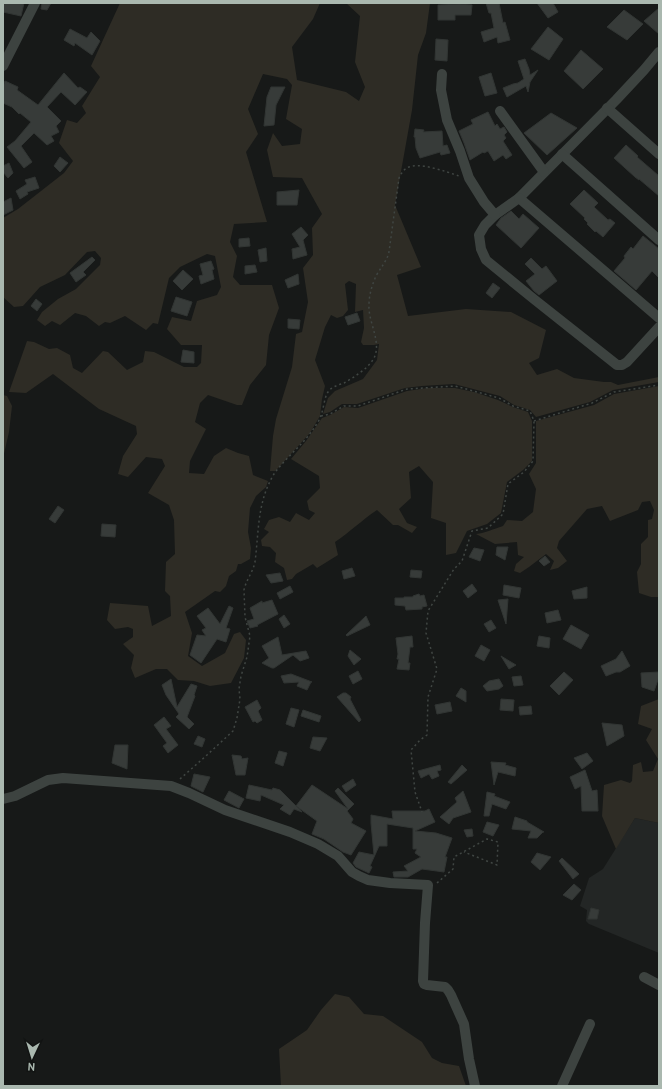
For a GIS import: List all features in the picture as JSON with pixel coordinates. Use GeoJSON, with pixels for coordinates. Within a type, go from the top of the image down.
{"type":"FeatureCollection","features":[{"type":"Feature","properties":{"kind":"street"},"geometry":{"type":"LineString","coordinates":[[3,66],[35,3]]}},
{"type":"Feature","properties":{"kind":"street"},"geometry":{"type":"LineString","coordinates":[[659,52],[644,70],[519,198],[496,215],[479,235],[481,249],[486,260],[617,365],[622,366],[627,362],[659,327]]}},
{"type":"Feature","properties":{"kind":"street"},"geometry":{"type":"LineString","coordinates":[[442,74],[441,90],[447,120],[469,178],[484,202],[496,215]]}},
{"type":"Feature","properties":{"kind":"street"},"geometry":{"type":"LineString","coordinates":[[607,108],[659,154]]}},
{"type":"Feature","properties":{"kind":"street"},"geometry":{"type":"LineString","coordinates":[[500,111],[544,172]]}},
{"type":"Feature","properties":{"kind":"street"},"geometry":{"type":"LineString","coordinates":[[562,154],[659,240]]}},
{"type":"Feature","properties":{"kind":"street"},"geometry":{"type":"LineString","coordinates":[[519,198],[659,318]]}},
{"type":"Feature","properties":{"kind":"street"},"geometry":{"type":"LineString","coordinates":[[3,799],[15,796],[48,780],[63,778],[171,786],[190,793],[225,810],[290,832],[318,844],[338,856],[352,872],[368,880],[390,884],[428,885],[423,981],[424,984],[427,985],[445,987],[451,995],[464,1024],[475,1086]]}},
{"type":"Feature","properties":{"kind":"street"},"geometry":{"type":"LineString","coordinates":[[644,977],[659,985]]}},
{"type":"Feature","properties":{"kind":"street"},"geometry":{"type":"LineString","coordinates":[[562,1086],[590,1024]]}},
{"type":"Feature","properties":{"kind":"path"},"geometry":{"type":"LineString","coordinates":[[171,786],[233,731],[239,705],[241,676],[247,657],[250,639],[245,617],[244,590],[255,563],[258,523],[263,499],[274,474],[308,437],[321,416],[328,392],[331,388],[352,379],[370,363],[376,354],[368,307],[372,285],[389,252],[398,183],[402,172],[411,166],[420,166],[469,178]]}},
{"type":"Feature","properties":{"kind":"path"},"geometry":{"type":"LineString","coordinates":[[534,421],[592,403],[614,392],[659,385]]}},
{"type":"Feature","properties":{"kind":"path"},"geometry":{"type":"LineString","coordinates":[[321,416],[330,414],[344,406],[358,406],[407,389],[455,386],[499,398],[513,406],[530,411],[534,421],[534,462],[508,484],[503,514],[488,528],[472,531],[462,561],[454,569],[428,611],[426,633],[437,669],[428,697],[427,735],[411,750],[415,792],[422,812]]}},
{"type":"Feature","properties":{"kind":"path"},"geometry":{"type":"LineString","coordinates":[[428,885],[439,882],[453,869],[454,857],[487,839],[498,842],[496,865],[464,852]]}},
{"type":"Feature","properties":{"kind":"shaded area"},"geometry":{"type":"Polygon","coordinates":[[[120,3],[320,3],[313,19],[292,47],[297,80],[346,92],[359,101],[365,87],[355,62],[360,16],[346,3],[430,3],[426,33],[418,55],[412,110],[395,205],[421,267],[397,275],[408,316],[466,309],[511,312],[546,330],[539,358],[529,363],[537,375],[557,369],[574,378],[611,382],[618,385],[659,377],[659,382],[613,390],[590,402],[536,417],[530,410],[514,405],[500,396],[454,384],[405,388],[357,404],[342,404],[330,412],[323,414],[328,398],[335,391],[363,379],[377,360],[379,344],[363,345],[361,342],[364,328],[363,310],[355,312],[356,284],[349,281],[345,284],[348,310],[343,316],[337,318],[331,315],[325,327],[315,360],[325,386],[320,416],[310,433],[280,466],[275,471],[270,471],[276,419],[292,367],[296,334],[302,332],[308,302],[303,268],[313,255],[312,228],[322,214],[302,178],[273,177],[267,150],[273,133],[282,146],[300,144],[302,129],[286,119],[292,85],[287,79],[263,74],[248,109],[258,134],[246,152],[267,222],[234,224],[230,242],[237,256],[233,277],[240,285],[272,285],[279,308],[269,335],[266,365],[250,385],[242,405],[237,405],[208,395],[200,403],[195,422],[206,429],[190,461],[189,473],[204,474],[214,456],[226,448],[249,456],[253,475],[268,481],[266,487],[256,496],[250,508],[248,532],[251,548],[250,559],[238,564],[236,571],[229,576],[226,586],[220,592],[215,591],[185,612],[192,633],[188,656],[202,666],[225,653],[234,634],[240,632],[246,640],[244,658],[231,683],[210,686],[194,681],[178,680],[167,669],[156,669],[135,678],[131,668],[134,655],[123,644],[133,637],[133,629],[128,627],[115,629],[107,620],[110,603],[148,606],[152,626],[171,616],[170,596],[165,591],[166,562],[175,554],[174,520],[169,505],[148,493],[165,466],[162,459],[146,457],[128,477],[118,474],[123,456],[137,434],[136,426],[99,409],[53,374],[26,393],[9,392],[27,341],[34,342],[49,349],[57,348],[70,355],[73,368],[82,373],[103,351],[108,352],[127,370],[143,362],[145,351],[154,352],[184,367],[197,367],[201,363],[202,345],[181,345],[167,329],[172,317],[191,321],[197,301],[217,295],[221,287],[215,256],[207,254],[180,267],[169,278],[158,324],[153,323],[146,330],[125,316],[110,323],[105,322],[99,326],[86,316],[75,313],[60,325],[52,321],[45,326],[37,320],[42,312],[58,299],[76,289],[100,265],[101,258],[95,251],[87,252],[65,275],[40,287],[23,306],[14,307],[3,297],[3,218],[18,209],[64,173],[73,161],[59,143],[67,120],[77,123],[86,113],[82,106],[100,77],[91,66],[120,3]]]}},
{"type":"Feature","properties":{"kind":"shaded area"},"geometry":{"type":"Polygon","coordinates":[[[659,386],[659,597],[651,597],[639,593],[637,572],[641,564],[641,544],[648,537],[648,520],[652,519],[654,510],[650,501],[642,502],[638,510],[610,521],[602,506],[587,509],[559,541],[557,548],[567,561],[558,568],[550,570],[554,561],[546,554],[520,573],[514,571],[516,564],[524,557],[518,555],[517,542],[495,544],[476,534],[503,526],[507,520],[522,521],[533,512],[536,489],[529,474],[536,463],[536,421],[594,405],[614,394],[659,386]]]}},
{"type":"Feature","properties":{"kind":"shaded area"},"geometry":{"type":"Polygon","coordinates":[[[427,388],[455,388],[474,392],[528,412],[532,421],[532,461],[507,482],[501,513],[487,524],[467,531],[456,553],[446,555],[446,523],[431,518],[433,482],[419,466],[409,472],[411,498],[399,509],[407,523],[417,527],[412,533],[398,525],[393,525],[377,510],[335,542],[338,555],[317,568],[313,564],[296,574],[292,579],[287,580],[284,568],[275,562],[276,553],[270,547],[262,546],[261,540],[269,532],[264,529],[269,520],[279,517],[290,522],[296,513],[309,520],[315,513],[309,510],[307,501],[320,488],[319,476],[291,459],[322,418],[344,407],[358,408],[407,391],[427,388]]]}},
{"type":"Feature","properties":{"kind":"shaded area"},"geometry":{"type":"Polygon","coordinates":[[[3,395],[7,396],[12,406],[9,432],[3,458],[3,395]]]}},
{"type":"Feature","properties":{"kind":"shaded area"},"geometry":{"type":"Polygon","coordinates":[[[659,699],[659,823],[635,818],[616,849],[602,816],[604,785],[621,780],[630,783],[632,781],[633,765],[641,762],[643,772],[653,771],[658,759],[646,740],[652,729],[638,724],[641,706],[659,699]]]}},
{"type":"Feature","properties":{"kind":"shaded area"},"geometry":{"type":"Polygon","coordinates":[[[635,818],[659,823],[659,953],[589,924],[586,921],[587,910],[580,906],[589,878],[603,869],[635,818]]]}},
{"type":"Feature","properties":{"kind":"shaded area"},"geometry":{"type":"Polygon","coordinates":[[[335,994],[349,997],[364,1014],[383,1016],[422,1042],[432,1058],[442,1063],[459,1066],[466,1086],[281,1086],[279,1049],[307,1030],[321,1010],[335,994]]]}},
{"type":"Feature","properties":{"kind":"building"},"geometry":{"type":"Polygon","coordinates":[[[3,3],[24,3],[21,16],[3,12],[3,3]]]}},
{"type":"Feature","properties":{"kind":"building"},"geometry":{"type":"Polygon","coordinates":[[[42,3],[51,3],[47,10],[41,9],[42,3]]]}},
{"type":"Feature","properties":{"kind":"building"},"geometry":{"type":"Polygon","coordinates":[[[486,3],[499,3],[503,23],[505,22],[510,40],[498,43],[497,37],[484,42],[481,32],[494,28],[491,13],[489,13],[486,3]]]}},
{"type":"Feature","properties":{"kind":"building"},"geometry":{"type":"Polygon","coordinates":[[[537,3],[553,3],[558,12],[548,18],[537,3]]]}},
{"type":"Feature","properties":{"kind":"building"},"geometry":{"type":"Polygon","coordinates":[[[438,5],[472,5],[471,15],[455,15],[455,20],[438,20],[438,5]]]}},
{"type":"Feature","properties":{"kind":"building"},"geometry":{"type":"Polygon","coordinates":[[[659,8],[659,34],[644,21],[659,8]]]}},
{"type":"Feature","properties":{"kind":"building"},"geometry":{"type":"Polygon","coordinates":[[[624,10],[643,24],[627,40],[607,27],[624,10]]]}},
{"type":"Feature","properties":{"kind":"building"},"geometry":{"type":"Polygon","coordinates":[[[548,27],[563,39],[549,60],[531,49],[548,27]]]}},
{"type":"Feature","properties":{"kind":"building"},"geometry":{"type":"Polygon","coordinates":[[[70,29],[87,38],[91,32],[100,41],[92,55],[75,43],[74,46],[64,40],[70,29]]]}},
{"type":"Feature","properties":{"kind":"building"},"geometry":{"type":"Polygon","coordinates":[[[436,39],[448,40],[447,61],[435,60],[436,39]]]}},
{"type":"Feature","properties":{"kind":"building"},"geometry":{"type":"Polygon","coordinates":[[[581,50],[603,69],[583,89],[564,71],[581,50]]]}},
{"type":"Feature","properties":{"kind":"building"},"geometry":{"type":"Polygon","coordinates":[[[525,59],[530,75],[538,70],[530,82],[528,92],[526,86],[507,97],[503,88],[518,83],[524,79],[518,61],[525,59]]]}},
{"type":"Feature","properties":{"kind":"building"},"geometry":{"type":"Polygon","coordinates":[[[64,73],[78,88],[80,87],[87,92],[75,105],[61,92],[47,107],[61,121],[56,126],[59,132],[51,136],[54,141],[47,145],[34,133],[21,146],[32,162],[24,168],[7,147],[15,141],[31,122],[12,107],[3,103],[3,86],[5,81],[18,87],[17,90],[38,105],[64,73]]]}},
{"type":"Feature","properties":{"kind":"building"},"geometry":{"type":"Polygon","coordinates":[[[491,73],[497,93],[485,96],[479,77],[491,73]]]}},
{"type":"Feature","properties":{"kind":"building"},"geometry":{"type":"Polygon","coordinates":[[[271,87],[285,87],[276,105],[274,125],[264,126],[267,97],[271,87]]]}},
{"type":"Feature","properties":{"kind":"building"},"geometry":{"type":"Polygon","coordinates":[[[488,112],[495,126],[497,124],[500,129],[504,127],[507,132],[504,135],[506,138],[503,141],[512,155],[506,159],[503,155],[494,161],[488,151],[483,152],[470,160],[459,131],[473,124],[471,120],[488,112]]]}},
{"type":"Feature","properties":{"kind":"building"},"geometry":{"type":"Polygon","coordinates":[[[551,113],[577,128],[547,155],[524,133],[551,113]]]}},
{"type":"Feature","properties":{"kind":"building"},"geometry":{"type":"Polygon","coordinates":[[[415,129],[424,130],[423,132],[442,131],[443,146],[447,145],[450,153],[441,155],[440,152],[420,158],[414,137],[415,129]]]}},
{"type":"Feature","properties":{"kind":"building"},"geometry":{"type":"Polygon","coordinates":[[[626,145],[638,156],[637,157],[659,176],[659,196],[614,158],[626,145]]]}},
{"type":"Feature","properties":{"kind":"building"},"geometry":{"type":"Polygon","coordinates":[[[60,157],[68,163],[60,172],[54,166],[60,157]]]}},
{"type":"Feature","properties":{"kind":"building"},"geometry":{"type":"Polygon","coordinates":[[[9,163],[13,173],[8,178],[3,172],[3,166],[9,163]]]}},
{"type":"Feature","properties":{"kind":"building"},"geometry":{"type":"Polygon","coordinates":[[[35,177],[39,188],[27,192],[28,194],[20,199],[16,191],[27,184],[25,180],[35,177]]]}},
{"type":"Feature","properties":{"kind":"building"},"geometry":{"type":"Polygon","coordinates":[[[299,190],[297,205],[277,205],[277,192],[299,190]]]}},
{"type":"Feature","properties":{"kind":"building"},"geometry":{"type":"Polygon","coordinates":[[[584,190],[598,203],[594,207],[608,220],[610,219],[615,223],[603,237],[587,224],[588,223],[584,219],[585,218],[570,204],[584,190]]]}},
{"type":"Feature","properties":{"kind":"building"},"geometry":{"type":"Polygon","coordinates":[[[11,198],[13,210],[3,215],[3,202],[11,198]]]}},
{"type":"Feature","properties":{"kind":"building"},"geometry":{"type":"Polygon","coordinates":[[[511,211],[519,219],[523,214],[539,228],[521,248],[496,225],[501,218],[511,211]]]}},
{"type":"Feature","properties":{"kind":"building"},"geometry":{"type":"Polygon","coordinates":[[[301,227],[308,235],[303,240],[307,255],[293,259],[292,249],[300,247],[292,234],[301,227]]]}},
{"type":"Feature","properties":{"kind":"building"},"geometry":{"type":"Polygon","coordinates":[[[643,236],[659,249],[659,278],[652,271],[636,290],[614,271],[625,258],[624,256],[631,247],[633,249],[643,236]]]}},
{"type":"Feature","properties":{"kind":"building"},"geometry":{"type":"Polygon","coordinates":[[[249,238],[250,246],[239,247],[239,239],[249,238]]]}},
{"type":"Feature","properties":{"kind":"building"},"geometry":{"type":"Polygon","coordinates":[[[266,248],[267,261],[260,262],[258,250],[266,248]]]}},
{"type":"Feature","properties":{"kind":"building"},"geometry":{"type":"Polygon","coordinates":[[[92,257],[95,260],[83,272],[86,275],[76,282],[70,273],[92,257]]]}},
{"type":"Feature","properties":{"kind":"building"},"geometry":{"type":"Polygon","coordinates":[[[531,258],[542,269],[546,266],[557,281],[539,295],[526,281],[535,274],[525,264],[531,258]]]}},
{"type":"Feature","properties":{"kind":"building"},"geometry":{"type":"Polygon","coordinates":[[[211,261],[214,269],[212,270],[214,279],[201,284],[199,276],[203,275],[200,264],[211,261]]]}},
{"type":"Feature","properties":{"kind":"building"},"geometry":{"type":"Polygon","coordinates":[[[255,265],[257,272],[245,274],[245,266],[255,265]]]}},
{"type":"Feature","properties":{"kind":"building"},"geometry":{"type":"Polygon","coordinates":[[[183,270],[193,279],[182,290],[173,281],[183,270]]]}},
{"type":"Feature","properties":{"kind":"building"},"geometry":{"type":"Polygon","coordinates":[[[298,274],[299,284],[288,288],[285,280],[298,274]]]}},
{"type":"Feature","properties":{"kind":"building"},"geometry":{"type":"Polygon","coordinates":[[[493,283],[500,288],[492,298],[486,293],[493,283]]]}},
{"type":"Feature","properties":{"kind":"building"},"geometry":{"type":"Polygon","coordinates":[[[176,297],[192,302],[187,316],[171,311],[176,297]]]}},
{"type":"Feature","properties":{"kind":"building"},"geometry":{"type":"Polygon","coordinates":[[[36,299],[42,304],[37,311],[31,306],[36,299]]]}},
{"type":"Feature","properties":{"kind":"building"},"geometry":{"type":"Polygon","coordinates":[[[357,313],[360,321],[348,325],[345,317],[357,313]]]}},
{"type":"Feature","properties":{"kind":"building"},"geometry":{"type":"Polygon","coordinates":[[[288,319],[300,320],[299,329],[288,328],[288,319]]]}},
{"type":"Feature","properties":{"kind":"building"},"geometry":{"type":"Polygon","coordinates":[[[183,350],[194,352],[194,363],[181,362],[183,350]]]}},
{"type":"Feature","properties":{"kind":"building"},"geometry":{"type":"Polygon","coordinates":[[[58,506],[64,510],[55,523],[49,519],[58,506]]]}},
{"type":"Feature","properties":{"kind":"building"},"geometry":{"type":"Polygon","coordinates":[[[102,524],[116,525],[115,537],[101,536],[102,524]]]}},
{"type":"Feature","properties":{"kind":"building"},"geometry":{"type":"Polygon","coordinates":[[[497,547],[508,547],[505,560],[496,555],[497,547]]]}},
{"type":"Feature","properties":{"kind":"building"},"geometry":{"type":"Polygon","coordinates":[[[474,548],[484,550],[480,561],[469,557],[474,548]]]}},
{"type":"Feature","properties":{"kind":"building"},"geometry":{"type":"Polygon","coordinates":[[[545,556],[550,562],[544,566],[539,561],[545,556]]]}},
{"type":"Feature","properties":{"kind":"building"},"geometry":{"type":"Polygon","coordinates":[[[352,568],[355,576],[344,579],[342,571],[352,568]]]}},
{"type":"Feature","properties":{"kind":"building"},"geometry":{"type":"Polygon","coordinates":[[[411,570],[422,571],[421,578],[410,577],[411,570]]]}},
{"type":"Feature","properties":{"kind":"building"},"geometry":{"type":"Polygon","coordinates":[[[280,573],[283,581],[271,583],[266,575],[280,573]]]}},
{"type":"Feature","properties":{"kind":"building"},"geometry":{"type":"Polygon","coordinates":[[[472,584],[477,591],[468,598],[463,591],[472,584]]]}},
{"type":"Feature","properties":{"kind":"building"},"geometry":{"type":"Polygon","coordinates":[[[504,585],[521,588],[519,598],[503,595],[504,585]]]}},
{"type":"Feature","properties":{"kind":"building"},"geometry":{"type":"Polygon","coordinates":[[[290,586],[293,592],[280,599],[277,593],[290,586]]]}},
{"type":"Feature","properties":{"kind":"building"},"geometry":{"type":"Polygon","coordinates":[[[587,587],[587,598],[574,599],[572,591],[587,587]]]}},
{"type":"Feature","properties":{"kind":"building"},"geometry":{"type":"Polygon","coordinates":[[[419,594],[420,596],[424,595],[427,606],[422,607],[422,609],[406,610],[405,606],[395,605],[395,598],[413,597],[419,594]]]}},
{"type":"Feature","properties":{"kind":"building"},"geometry":{"type":"Polygon","coordinates":[[[508,599],[506,624],[498,600],[508,599]]]}},
{"type":"Feature","properties":{"kind":"building"},"geometry":{"type":"Polygon","coordinates":[[[272,600],[278,614],[257,625],[258,626],[250,628],[247,621],[254,619],[250,608],[262,601],[262,603],[272,600]]]}},
{"type":"Feature","properties":{"kind":"building"},"geometry":{"type":"Polygon","coordinates":[[[229,606],[233,608],[226,628],[230,629],[226,642],[217,639],[201,663],[190,655],[197,635],[206,636],[202,630],[206,628],[197,616],[208,608],[220,624],[229,606]]]}},
{"type":"Feature","properties":{"kind":"building"},"geometry":{"type":"Polygon","coordinates":[[[558,610],[561,620],[547,623],[545,613],[558,610]]]}},
{"type":"Feature","properties":{"kind":"building"},"geometry":{"type":"Polygon","coordinates":[[[284,615],[290,624],[284,628],[279,619],[284,615]]]}},
{"type":"Feature","properties":{"kind":"building"},"geometry":{"type":"Polygon","coordinates":[[[366,616],[370,625],[347,636],[346,635],[366,616]]]}},
{"type":"Feature","properties":{"kind":"building"},"geometry":{"type":"Polygon","coordinates":[[[491,620],[496,628],[489,632],[484,624],[491,620]]]}},
{"type":"Feature","properties":{"kind":"building"},"geometry":{"type":"Polygon","coordinates":[[[571,625],[589,635],[581,649],[563,639],[571,625]]]}},
{"type":"Feature","properties":{"kind":"building"},"geometry":{"type":"Polygon","coordinates":[[[412,636],[413,647],[410,647],[408,663],[410,663],[409,670],[397,669],[399,659],[397,659],[398,654],[396,638],[412,636]]]}},
{"type":"Feature","properties":{"kind":"building"},"geometry":{"type":"Polygon","coordinates":[[[539,636],[550,638],[549,648],[537,646],[539,636]]]}},
{"type":"Feature","properties":{"kind":"building"},"geometry":{"type":"Polygon","coordinates":[[[278,637],[282,655],[306,651],[309,658],[300,661],[293,655],[274,668],[262,663],[269,658],[262,646],[278,637]]]}},
{"type":"Feature","properties":{"kind":"building"},"geometry":{"type":"Polygon","coordinates":[[[481,645],[490,650],[484,661],[475,656],[481,645]]]}},
{"type":"Feature","properties":{"kind":"building"},"geometry":{"type":"Polygon","coordinates":[[[350,650],[361,659],[354,665],[348,656],[350,650]]]}},
{"type":"Feature","properties":{"kind":"building"},"geometry":{"type":"Polygon","coordinates":[[[622,651],[630,666],[620,672],[606,676],[601,666],[616,659],[622,651]]]}},
{"type":"Feature","properties":{"kind":"building"},"geometry":{"type":"Polygon","coordinates":[[[501,656],[516,665],[509,669],[501,656]]]}},
{"type":"Feature","properties":{"kind":"building"},"geometry":{"type":"Polygon","coordinates":[[[358,671],[362,679],[353,684],[349,676],[358,671]]]}},
{"type":"Feature","properties":{"kind":"building"},"geometry":{"type":"Polygon","coordinates":[[[564,672],[573,680],[559,695],[550,686],[564,672]]]}},
{"type":"Feature","properties":{"kind":"building"},"geometry":{"type":"Polygon","coordinates":[[[659,672],[659,677],[654,691],[642,687],[641,673],[659,672]]]}},
{"type":"Feature","properties":{"kind":"building"},"geometry":{"type":"Polygon","coordinates":[[[291,674],[312,682],[307,690],[297,686],[299,682],[284,683],[281,676],[291,674]]]}},
{"type":"Feature","properties":{"kind":"building"},"geometry":{"type":"Polygon","coordinates":[[[521,676],[523,685],[514,686],[512,677],[521,676]]]}},
{"type":"Feature","properties":{"kind":"building"},"geometry":{"type":"Polygon","coordinates":[[[171,679],[177,707],[191,684],[197,686],[187,717],[194,724],[189,729],[176,717],[179,714],[166,695],[162,685],[171,679]]]}},
{"type":"Feature","properties":{"kind":"building"},"geometry":{"type":"Polygon","coordinates":[[[499,679],[503,686],[499,689],[487,691],[483,686],[489,681],[499,679]]]}},
{"type":"Feature","properties":{"kind":"building"},"geometry":{"type":"Polygon","coordinates":[[[461,688],[466,691],[466,702],[456,696],[461,688]]]}},
{"type":"Feature","properties":{"kind":"building"},"geometry":{"type":"Polygon","coordinates":[[[343,693],[346,693],[351,697],[350,699],[361,720],[359,722],[337,697],[343,693]]]}},
{"type":"Feature","properties":{"kind":"building"},"geometry":{"type":"Polygon","coordinates":[[[501,699],[514,700],[513,711],[500,710],[501,699]]]}},
{"type":"Feature","properties":{"kind":"building"},"geometry":{"type":"Polygon","coordinates":[[[257,700],[261,708],[258,711],[262,720],[257,723],[255,721],[253,722],[245,707],[257,700]]]}},
{"type":"Feature","properties":{"kind":"building"},"geometry":{"type":"Polygon","coordinates":[[[450,702],[452,711],[437,714],[435,705],[450,702]]]}},
{"type":"Feature","properties":{"kind":"building"},"geometry":{"type":"Polygon","coordinates":[[[531,706],[532,714],[520,715],[519,707],[531,706]]]}},
{"type":"Feature","properties":{"kind":"building"},"geometry":{"type":"Polygon","coordinates":[[[291,708],[299,710],[294,727],[286,724],[291,708]]]}},
{"type":"Feature","properties":{"kind":"building"},"geometry":{"type":"Polygon","coordinates":[[[303,710],[321,716],[319,722],[301,716],[303,710]]]}},
{"type":"Feature","properties":{"kind":"building"},"geometry":{"type":"Polygon","coordinates":[[[164,717],[171,726],[166,729],[178,745],[168,753],[163,746],[167,743],[154,725],[164,717]]]}},
{"type":"Feature","properties":{"kind":"building"},"geometry":{"type":"Polygon","coordinates":[[[602,723],[622,725],[624,736],[607,746],[602,723]]]}},
{"type":"Feature","properties":{"kind":"building"},"geometry":{"type":"Polygon","coordinates":[[[198,736],[205,739],[202,747],[194,744],[198,736]]]}},
{"type":"Feature","properties":{"kind":"building"},"geometry":{"type":"Polygon","coordinates":[[[313,737],[327,738],[320,751],[310,748],[313,737]]]}},
{"type":"Feature","properties":{"kind":"building"},"geometry":{"type":"Polygon","coordinates":[[[115,745],[128,745],[127,769],[112,763],[115,745]]]}},
{"type":"Feature","properties":{"kind":"building"},"geometry":{"type":"Polygon","coordinates":[[[279,751],[287,753],[283,766],[275,763],[279,751]]]}},
{"type":"Feature","properties":{"kind":"building"},"geometry":{"type":"Polygon","coordinates":[[[587,753],[593,761],[582,769],[574,758],[587,753]]]}},
{"type":"Feature","properties":{"kind":"building"},"geometry":{"type":"Polygon","coordinates":[[[232,755],[241,756],[242,759],[248,758],[245,775],[236,775],[232,755]]]}},
{"type":"Feature","properties":{"kind":"building"},"geometry":{"type":"Polygon","coordinates":[[[491,762],[506,763],[505,765],[516,768],[515,776],[498,772],[494,785],[491,762]]]}},
{"type":"Feature","properties":{"kind":"building"},"geometry":{"type":"Polygon","coordinates":[[[440,765],[441,770],[437,771],[439,776],[432,779],[429,774],[421,778],[418,771],[440,765]]]}},
{"type":"Feature","properties":{"kind":"building"},"geometry":{"type":"Polygon","coordinates":[[[462,765],[467,770],[451,784],[448,782],[462,765]]]}},
{"type":"Feature","properties":{"kind":"building"},"geometry":{"type":"Polygon","coordinates":[[[585,770],[592,791],[597,790],[598,811],[582,811],[581,786],[575,789],[570,777],[585,770]]]}},
{"type":"Feature","properties":{"kind":"building"},"geometry":{"type":"Polygon","coordinates":[[[194,774],[210,777],[203,792],[191,786],[194,774]]]}},
{"type":"Feature","properties":{"kind":"building"},"geometry":{"type":"Polygon","coordinates":[[[353,779],[356,785],[346,792],[342,786],[353,779]]]}},
{"type":"Feature","properties":{"kind":"building"},"geometry":{"type":"Polygon","coordinates":[[[249,785],[272,790],[273,788],[280,790],[302,812],[294,809],[290,815],[280,809],[284,805],[261,795],[260,801],[246,798],[249,785]]]}},
{"type":"Feature","properties":{"kind":"building"},"geometry":{"type":"Polygon","coordinates":[[[312,785],[348,809],[335,791],[338,788],[354,804],[347,811],[353,819],[351,823],[366,831],[351,855],[343,852],[324,839],[312,834],[317,821],[296,806],[312,785]]]}},
{"type":"Feature","properties":{"kind":"building"},"geometry":{"type":"Polygon","coordinates":[[[229,791],[244,799],[239,808],[224,800],[229,791]]]}},
{"type":"Feature","properties":{"kind":"building"},"geometry":{"type":"Polygon","coordinates":[[[463,791],[471,812],[453,818],[449,824],[440,817],[457,802],[455,798],[463,791]]]}},
{"type":"Feature","properties":{"kind":"building"},"geometry":{"type":"Polygon","coordinates":[[[487,792],[495,794],[494,796],[510,802],[506,809],[492,804],[489,816],[484,816],[487,792]]]}},
{"type":"Feature","properties":{"kind":"building"},"geometry":{"type":"Polygon","coordinates":[[[429,809],[435,822],[415,831],[436,833],[452,838],[445,857],[447,857],[444,872],[422,869],[408,877],[394,877],[393,872],[408,871],[404,866],[421,857],[415,853],[417,849],[413,849],[413,828],[387,824],[387,846],[379,846],[370,866],[372,867],[369,873],[356,867],[353,863],[359,852],[374,855],[371,815],[393,819],[392,811],[425,811],[429,809]]]}},
{"type":"Feature","properties":{"kind":"building"},"geometry":{"type":"Polygon","coordinates":[[[515,817],[527,821],[544,832],[537,838],[528,838],[531,831],[512,829],[515,817]]]}},
{"type":"Feature","properties":{"kind":"building"},"geometry":{"type":"Polygon","coordinates":[[[487,822],[499,825],[493,836],[483,832],[487,822]]]}},
{"type":"Feature","properties":{"kind":"building"},"geometry":{"type":"Polygon","coordinates":[[[472,829],[473,836],[467,837],[464,830],[472,829]]]}},
{"type":"Feature","properties":{"kind":"building"},"geometry":{"type":"Polygon","coordinates":[[[537,853],[551,857],[540,870],[531,862],[537,853]]]}},
{"type":"Feature","properties":{"kind":"building"},"geometry":{"type":"Polygon","coordinates":[[[562,858],[579,874],[573,879],[559,861],[562,858]]]}},
{"type":"Feature","properties":{"kind":"building"},"geometry":{"type":"Polygon","coordinates":[[[574,884],[581,890],[572,900],[563,895],[574,884]]]}},
{"type":"Feature","properties":{"kind":"building"},"geometry":{"type":"Polygon","coordinates":[[[591,908],[599,910],[597,919],[588,919],[591,908]]]}}]}
